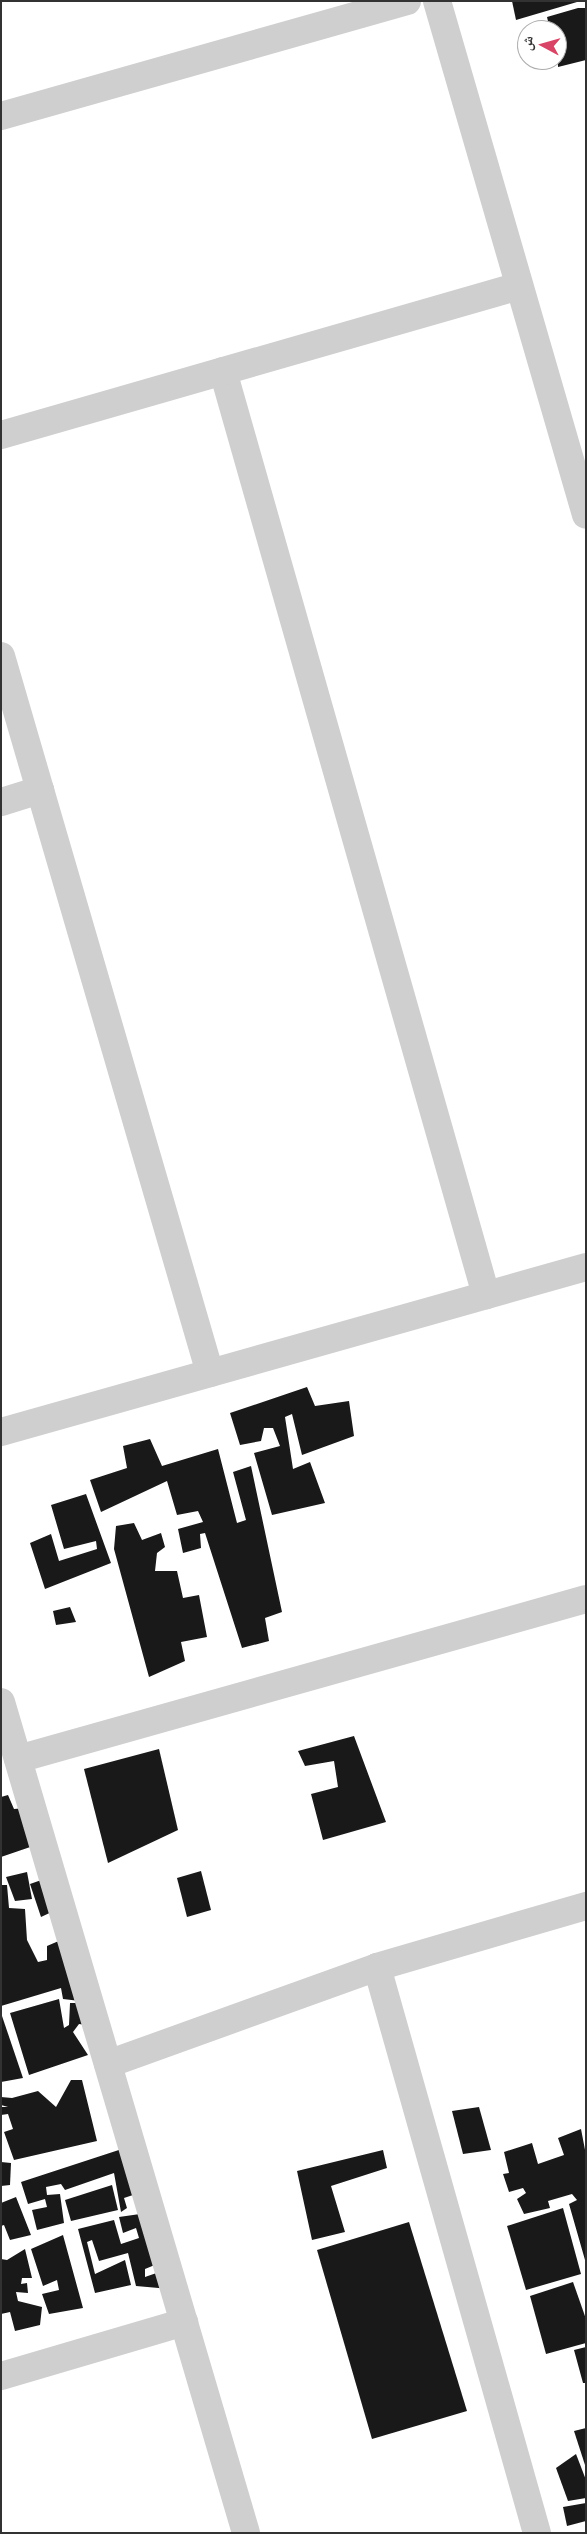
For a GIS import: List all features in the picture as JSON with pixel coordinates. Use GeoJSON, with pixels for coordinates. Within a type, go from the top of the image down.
{"type":"FeatureCollection","features":[{"type":"Feature","properties":{"kind":"street"},"geometry":{"type":"LineString","coordinates":[[1,116],[407,1]]}},
{"type":"Feature","properties":{"kind":"street"},"geometry":{"type":"LineString","coordinates":[[436,1],[586,515]]}},
{"type":"Feature","properties":{"kind":"street"},"geometry":{"type":"LineString","coordinates":[[1,435],[519,286]]}},
{"type":"Feature","properties":{"kind":"street"},"geometry":{"type":"LineString","coordinates":[[223,371],[486,1295]]}},
{"type":"Feature","properties":{"kind":"street"},"geometry":{"type":"LineString","coordinates":[[1,656],[210,1373]]}},
{"type":"Feature","properties":{"kind":"street"},"geometry":{"type":"LineString","coordinates":[[1,802],[40,790]]}},
{"type":"Feature","properties":{"kind":"street"},"geometry":{"type":"LineString","coordinates":[[1,1432],[586,1267]]}},
{"type":"Feature","properties":{"kind":"street"},"geometry":{"type":"LineString","coordinates":[[18,1759],[586,1599]]}},
{"type":"Feature","properties":{"kind":"street"},"geometry":{"type":"LineString","coordinates":[[1,1702],[246,2533]]}},
{"type":"Feature","properties":{"kind":"street"},"geometry":{"type":"LineString","coordinates":[[108,2064],[377,1968],[586,1906]]}},
{"type":"Feature","properties":{"kind":"street"},"geometry":{"type":"LineString","coordinates":[[377,1968],[538,2533]]}},
{"type":"Feature","properties":{"kind":"street"},"geometry":{"type":"LineString","coordinates":[[1,2376],[184,2322]]}},
{"type":"Feature","properties":{"kind":"building"},"geometry":{"type":"Polygon","coordinates":[[[512,1],[577,1],[577,2],[516,20],[512,1]]]}},
{"type":"Feature","properties":{"kind":"building"},"geometry":{"type":"Polygon","coordinates":[[[578,8],[586,8],[586,60],[567,65],[567,20],[548,20],[547,17],[578,8]]]}},
{"type":"Feature","properties":{"kind":"building"},"geometry":{"type":"Polygon","coordinates":[[[307,1387],[315,1406],[349,1401],[354,1436],[302,1455],[292,1414],[285,1417],[293,1469],[310,1462],[325,1503],[272,1515],[254,1453],[280,1446],[273,1428],[264,1428],[261,1441],[240,1445],[230,1413],[307,1387]]]}},
{"type":"Feature","properties":{"kind":"building"},"geometry":{"type":"Polygon","coordinates":[[[150,1439],[162,1466],[218,1449],[237,1523],[246,1520],[233,1472],[251,1466],[282,1612],[265,1618],[269,1641],[242,1648],[205,1533],[200,1534],[201,1548],[183,1553],[178,1529],[203,1522],[198,1511],[177,1515],[167,1481],[101,1512],[90,1480],[127,1468],[123,1446],[150,1439]]]}},
{"type":"Feature","properties":{"kind":"building"},"geometry":{"type":"Polygon","coordinates":[[[86,1494],[111,1563],[45,1589],[30,1543],[51,1534],[59,1561],[97,1549],[96,1541],[64,1549],[51,1505],[86,1494]]]}},
{"type":"Feature","properties":{"kind":"building"},"geometry":{"type":"Polygon","coordinates":[[[134,1523],[142,1540],[161,1533],[165,1547],[157,1553],[155,1571],[177,1571],[183,1598],[199,1595],[207,1637],[181,1642],[185,1661],[149,1677],[114,1549],[116,1526],[134,1523]]]}},
{"type":"Feature","properties":{"kind":"building"},"geometry":{"type":"Polygon","coordinates":[[[70,1607],[76,1622],[56,1625],[53,1611],[70,1607]]]}},
{"type":"Feature","properties":{"kind":"building"},"geometry":{"type":"Polygon","coordinates":[[[354,1736],[386,1822],[323,1840],[311,1794],[338,1787],[334,1761],[305,1766],[298,1751],[354,1736]]]}},
{"type":"Feature","properties":{"kind":"building"},"geometry":{"type":"Polygon","coordinates":[[[159,1749],[178,1830],[108,1863],[84,1769],[159,1749]]]}},
{"type":"Feature","properties":{"kind":"building"},"geometry":{"type":"Polygon","coordinates":[[[8,1795],[14,1809],[26,1808],[39,1844],[1,1857],[1,1797],[8,1795]]]}},
{"type":"Feature","properties":{"kind":"building"},"geometry":{"type":"Polygon","coordinates":[[[201,1871],[211,1910],[187,1917],[177,1878],[201,1871]]]}},
{"type":"Feature","properties":{"kind":"building"},"geometry":{"type":"Polygon","coordinates":[[[27,1872],[32,1899],[15,1901],[6,1877],[27,1872]]]}},
{"type":"Feature","properties":{"kind":"building"},"geometry":{"type":"Polygon","coordinates":[[[50,1877],[58,1909],[41,1917],[30,1884],[50,1877]]]}},
{"type":"Feature","properties":{"kind":"building"},"geometry":{"type":"Polygon","coordinates":[[[1,1885],[7,1885],[9,1908],[25,1909],[27,1940],[38,1962],[47,1960],[47,1946],[61,1940],[80,2001],[63,1999],[61,1988],[1,2006],[1,1885]]]}},
{"type":"Feature","properties":{"kind":"building"},"geometry":{"type":"Polygon","coordinates":[[[59,1999],[64,2028],[69,2025],[70,2003],[87,2003],[93,2026],[79,2024],[73,2032],[88,2055],[29,2075],[10,2013],[59,1999]]]}},
{"type":"Feature","properties":{"kind":"building"},"geometry":{"type":"Polygon","coordinates":[[[1,2013],[23,2078],[1,2082],[1,2013]]]}},
{"type":"Feature","properties":{"kind":"building"},"geometry":{"type":"Polygon","coordinates":[[[71,2080],[82,2080],[97,2141],[14,2160],[4,2132],[13,2129],[8,2114],[1,2115],[1,2107],[8,2107],[1,2105],[1,2097],[12,2098],[38,2091],[56,2107],[71,2080]]]}},
{"type":"Feature","properties":{"kind":"building"},"geometry":{"type":"Polygon","coordinates":[[[479,2107],[491,2150],[463,2154],[452,2111],[479,2107]]]}},
{"type":"Feature","properties":{"kind":"building"},"geometry":{"type":"Polygon","coordinates":[[[581,2129],[586,2155],[585,2260],[569,2204],[577,2200],[572,2194],[548,2201],[550,2208],[524,2214],[517,2199],[526,2193],[523,2188],[509,2192],[503,2174],[509,2173],[504,2152],[532,2143],[538,2164],[564,2155],[558,2138],[581,2129]]]}},
{"type":"Feature","properties":{"kind":"building"},"geometry":{"type":"Polygon","coordinates":[[[128,2147],[142,2192],[124,2198],[127,2208],[121,2212],[114,2173],[65,2190],[61,2184],[46,2187],[47,2195],[60,2194],[64,2223],[37,2230],[32,2210],[47,2207],[45,2199],[28,2204],[21,2182],[128,2147]]]}},
{"type":"Feature","properties":{"kind":"building"},"geometry":{"type":"Polygon","coordinates":[[[383,2150],[387,2168],[331,2186],[345,2232],[312,2240],[297,2171],[383,2150]]]}},
{"type":"Feature","properties":{"kind":"building"},"geometry":{"type":"Polygon","coordinates":[[[1,2162],[11,2163],[10,2185],[1,2186],[1,2162]]]}},
{"type":"Feature","properties":{"kind":"building"},"geometry":{"type":"Polygon","coordinates":[[[112,2185],[118,2210],[71,2221],[65,2200],[112,2185]]]}},
{"type":"Feature","properties":{"kind":"building"},"geometry":{"type":"Polygon","coordinates":[[[16,2197],[31,2235],[10,2240],[4,2225],[1,2226],[1,2203],[16,2197]]]}},
{"type":"Feature","properties":{"kind":"building"},"geometry":{"type":"Polygon","coordinates":[[[563,2208],[581,2274],[526,2290],[507,2226],[563,2208]]]}},
{"type":"Feature","properties":{"kind":"building"},"geometry":{"type":"Polygon","coordinates":[[[147,2213],[162,2262],[145,2269],[145,2277],[165,2270],[170,2289],[136,2286],[128,2253],[99,2261],[92,2240],[87,2242],[95,2274],[125,2260],[131,2285],[95,2293],[78,2229],[114,2220],[121,2244],[139,2238],[136,2228],[123,2233],[119,2217],[147,2213]]]}},
{"type":"Feature","properties":{"kind":"building"},"geometry":{"type":"Polygon","coordinates":[[[409,2222],[467,2411],[372,2439],[317,2250],[409,2222]]]}},
{"type":"Feature","properties":{"kind":"building"},"geometry":{"type":"Polygon","coordinates":[[[63,2235],[83,2308],[49,2314],[42,2294],[59,2290],[57,2280],[43,2286],[31,2249],[63,2235]]]}},
{"type":"Feature","properties":{"kind":"building"},"geometry":{"type":"Polygon","coordinates":[[[25,2249],[32,2278],[22,2278],[21,2284],[27,2283],[28,2293],[16,2292],[18,2301],[42,2307],[40,2325],[15,2331],[10,2312],[1,2314],[1,2259],[7,2260],[25,2249]]]}},
{"type":"Feature","properties":{"kind":"building"},"geometry":{"type":"Polygon","coordinates":[[[573,2282],[586,2319],[586,2343],[546,2354],[530,2296],[573,2282]]]}},
{"type":"Feature","properties":{"kind":"building"},"geometry":{"type":"Polygon","coordinates":[[[586,2347],[586,2383],[583,2383],[574,2350],[586,2347]]]}},
{"type":"Feature","properties":{"kind":"building"},"geometry":{"type":"Polygon","coordinates":[[[586,2428],[586,2465],[585,2465],[574,2431],[586,2428]]]}},
{"type":"Feature","properties":{"kind":"building"},"geometry":{"type":"Polygon","coordinates":[[[576,2454],[586,2480],[586,2498],[568,2501],[556,2468],[576,2454]]]}},
{"type":"Feature","properties":{"kind":"building"},"geometry":{"type":"Polygon","coordinates":[[[586,2503],[586,2521],[567,2526],[563,2507],[586,2503]]]}}]}
